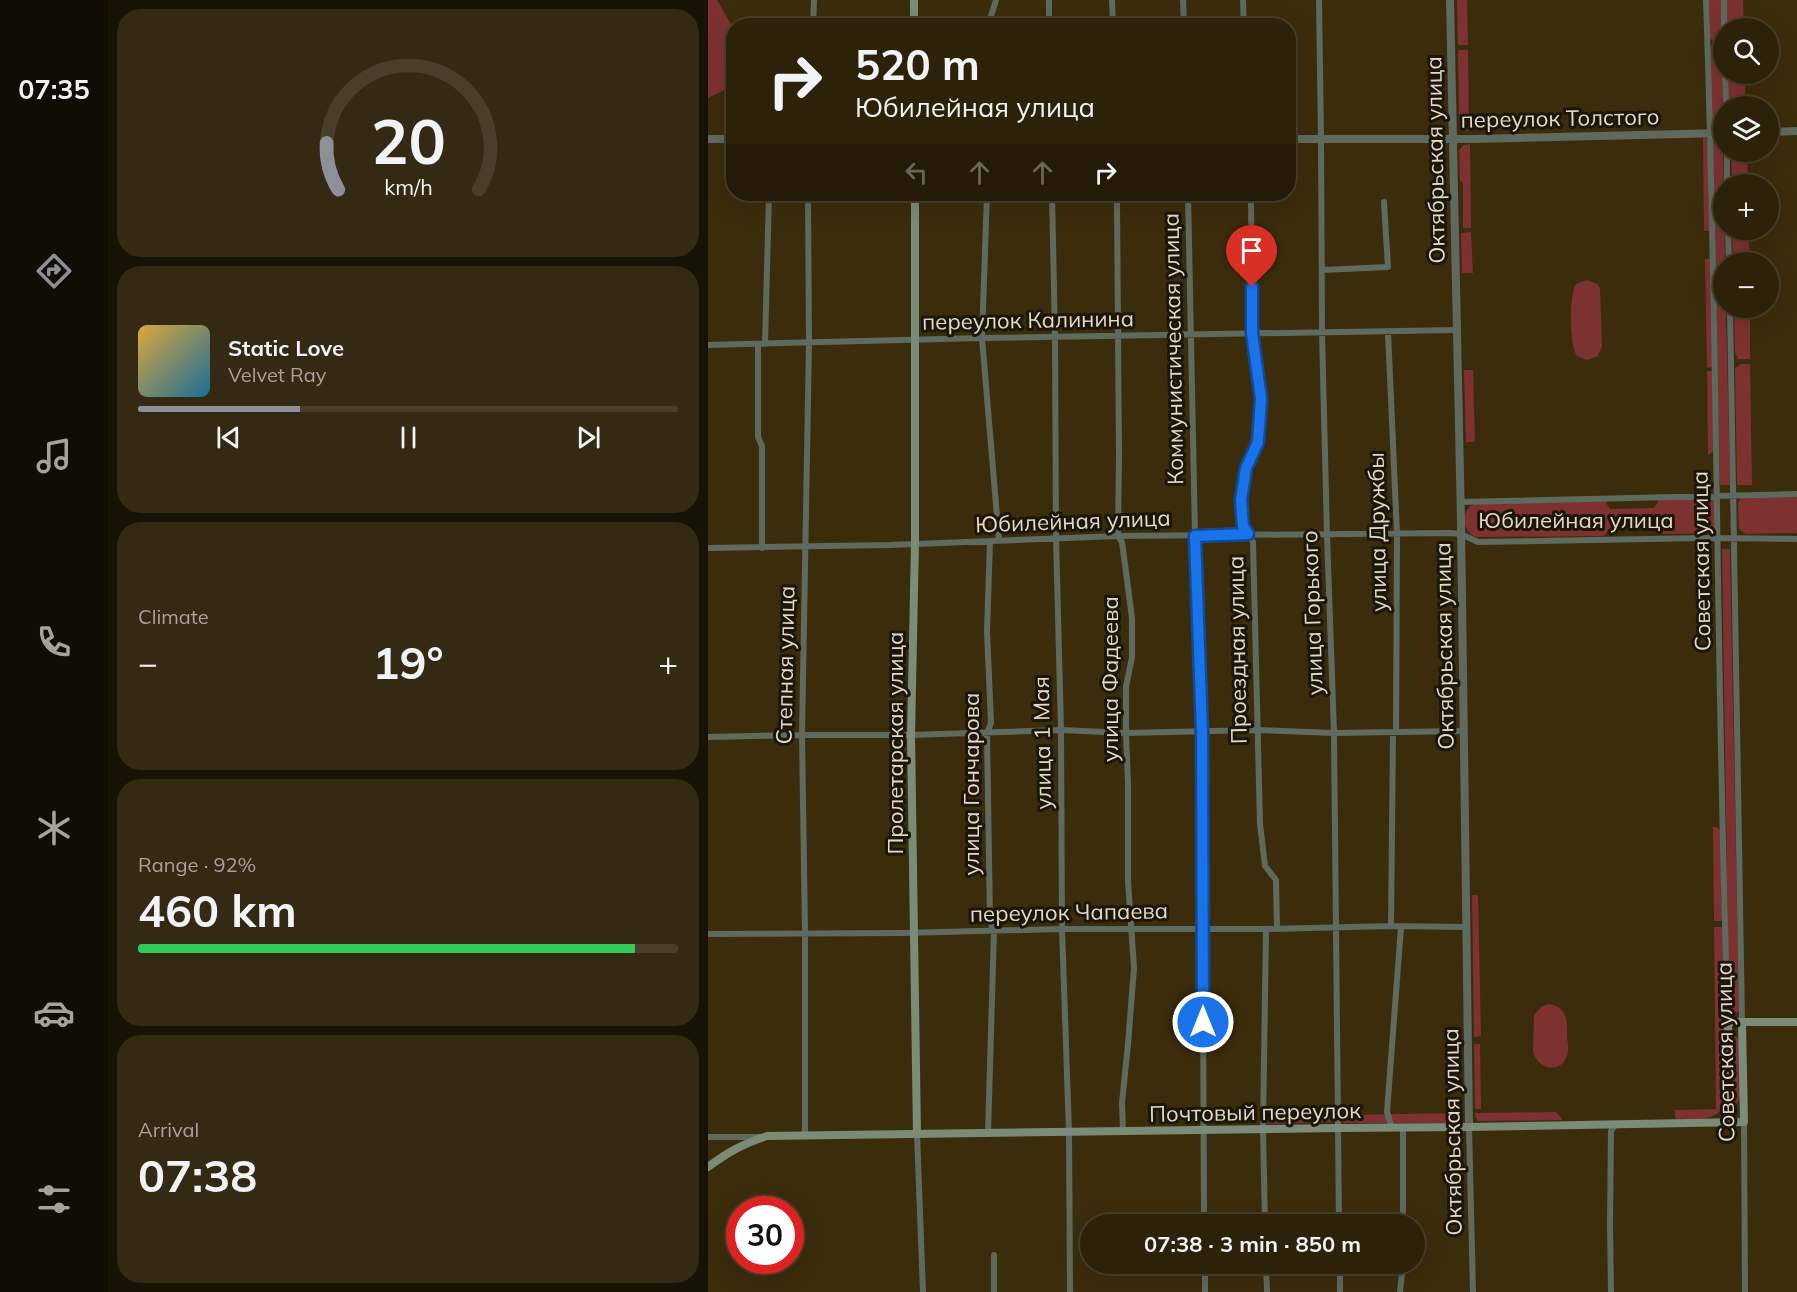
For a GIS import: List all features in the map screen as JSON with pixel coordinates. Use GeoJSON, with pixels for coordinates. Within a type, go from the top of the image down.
{"type":"FeatureCollection","features":[{"type":"Feature","properties":{"kind":"main road"},"geometry":{"type":"LineString","coordinates":[[914,0],[914,18]]}},
{"type":"Feature","properties":{"kind":"main road","name":"Пролетарская улица"},"geometry":{"type":"LineString","coordinates":[[915,201],[915,544],[911,735],[917,1134]]}},
{"type":"Feature","properties":{"kind":"main road"},"geometry":{"type":"LineString","coordinates":[[1728,1022],[1797,1022]]}},
{"type":"Feature","properties":{"kind":"main road","name":"Советская улица"},"geometry":{"type":"LineString","coordinates":[[1728,1022],[1729,1122]]}},
{"type":"Feature","properties":{"kind":"main road","name":"Советская улица"},"geometry":{"type":"LineString","coordinates":[[1742,1022],[1744,1122]]}},
{"type":"Feature","properties":{"kind":"main road","name":"Почтовый переулок"},"geometry":{"type":"LineString","coordinates":[[708,1167],[745,1143],[767,1137],[1744,1122]]}},
{"type":"Feature","properties":{"kind":"street"},"geometry":{"type":"LineString","coordinates":[[813,18],[814,0]]}},
{"type":"Feature","properties":{"kind":"street"},"geometry":{"type":"LineString","coordinates":[[990,18],[996,0]]}},
{"type":"Feature","properties":{"kind":"street"},"geometry":{"type":"LineString","coordinates":[[1049,0],[1049,18]]}},
{"type":"Feature","properties":{"kind":"street"},"geometry":{"type":"LineString","coordinates":[[1112,0],[1113,18]]}},
{"type":"Feature","properties":{"kind":"street"},"geometry":{"type":"LineString","coordinates":[[1184,0],[1184,18]]}},
{"type":"Feature","properties":{"kind":"street"},"geometry":{"type":"LineString","coordinates":[[1243,0],[1244,18]]}},
{"type":"Feature","properties":{"kind":"street","name":"улица Горького"},"geometry":{"type":"LineString","coordinates":[[1319,0],[1322,333],[1334,733],[1339,1214]]}},
{"type":"Feature","properties":{"kind":"street","name":"Октябрьская улица"},"geometry":{"type":"LineString","coordinates":[[1450,0],[1473,1292]]}},
{"type":"Feature","properties":{"kind":"street","name":"Советская улица"},"geometry":{"type":"LineString","coordinates":[[1706,0],[1728,1022]]}},
{"type":"Feature","properties":{"kind":"street"},"geometry":{"type":"LineString","coordinates":[[1724,0],[1724,18]]}},
{"type":"Feature","properties":{"kind":"street"},"geometry":{"type":"LineString","coordinates":[[1779,132],[1797,131]]}},
{"type":"Feature","properties":{"kind":"street","name":"переулок Толстого"},"geometry":{"type":"LineString","coordinates":[[1296,139],[1588,137],[1713,133]]}},
{"type":"Feature","properties":{"kind":"street"},"geometry":{"type":"LineString","coordinates":[[708,139],[726,139]]}},
{"type":"Feature","properties":{"kind":"street"},"geometry":{"type":"LineString","coordinates":[[762,548],[762,446],[758,437],[769,201]]}},
{"type":"Feature","properties":{"kind":"street","name":"Степная улица"},"geometry":{"type":"LineString","coordinates":[[805,1136],[802,735],[808,201]]}},
{"type":"Feature","properties":{"kind":"street"},"geometry":{"type":"LineString","coordinates":[[987,201],[982,338],[999,540]]}},
{"type":"Feature","properties":{"kind":"street","name":"улица 1 Мая"},"geometry":{"type":"LineString","coordinates":[[1052,201],[1062,929],[1069,1132],[1070,1292]]}},
{"type":"Feature","properties":{"kind":"street","name":"улица Фадеева"},"geometry":{"type":"LineString","coordinates":[[1116,201],[1118,536],[1122,542],[1132,618],[1132,657],[1126,687],[1126,732],[1128,881],[1134,968],[1122,1104],[1123,1131]]}},
{"type":"Feature","properties":{"kind":"street","name":"Коммунистическая улица"},"geometry":{"type":"LineString","coordinates":[[1188,201],[1195,536],[1202,732],[1204,1214]]}},
{"type":"Feature","properties":{"kind":"street","name":"Проездная улица"},"geometry":{"type":"LineString","coordinates":[[1251,201],[1252,333],[1261,399],[1258,442],[1246,468],[1241,500],[1243,526],[1253,542],[1260,824],[1265,866],[1276,880],[1277,928]]}},
{"type":"Feature","properties":{"kind":"street"},"geometry":{"type":"LineString","coordinates":[[1322,270],[1388,267],[1384,202]]}},
{"type":"Feature","properties":{"kind":"street","name":"Советская улица"},"geometry":{"type":"LineString","coordinates":[[1730,318],[1742,1022]]}},
{"type":"Feature","properties":{"kind":"street","name":"переулок Калинина"},"geometry":{"type":"LineString","coordinates":[[708,345],[1456,330]]}},
{"type":"Feature","properties":{"kind":"street","name":"улица Дружбы"},"geometry":{"type":"LineString","coordinates":[[1388,332],[1398,534],[1391,926]]}},
{"type":"Feature","properties":{"kind":"street","name":"Юбилейная улица"},"geometry":{"type":"LineString","coordinates":[[1460,502],[1797,494]]}},
{"type":"Feature","properties":{"kind":"street","name":"Юбилейная улица"},"geometry":{"type":"LineString","coordinates":[[708,548],[1248,534],[1461,534],[1478,542],[1797,539]]}},
{"type":"Feature","properties":{"kind":"street","name":"улица Гончарова"},"geometry":{"type":"LineString","coordinates":[[988,1133],[994,931],[990,921],[987,733],[991,723],[987,631],[990,542]]}},
{"type":"Feature","properties":{"kind":"street"},"geometry":{"type":"LineString","coordinates":[[708,737],[911,735],[1061,730],[1202,732],[1257,730],[1334,733],[1462,731]]}},
{"type":"Feature","properties":{"kind":"street"},"geometry":{"type":"LineString","coordinates":[[1392,1128],[1388,1112],[1401,927]]}},
{"type":"Feature","properties":{"kind":"street","name":"переулок Чапаева"},"geometry":{"type":"LineString","coordinates":[[708,934],[1132,928],[1466,927]]}},
{"type":"Feature","properties":{"kind":"street"},"geometry":{"type":"LineString","coordinates":[[1265,1214],[1263,1129],[1266,929]]}},
{"type":"Feature","properties":{"kind":"street","name":"Советская улица"},"geometry":{"type":"LineString","coordinates":[[1744,1122],[1745,1292]]}},
{"type":"Feature","properties":{"kind":"street"},"geometry":{"type":"LineString","coordinates":[[1611,1292],[1611,1131],[1615,1125]]}},
{"type":"Feature","properties":{"kind":"street"},"geometry":{"type":"LineString","coordinates":[[1403,1128],[1403,1214]]}},
{"type":"Feature","properties":{"kind":"street","name":"Пролетарская улица"},"geometry":{"type":"LineString","coordinates":[[917,1134],[923,1292]]}},
{"type":"Feature","properties":{"kind":"street"},"geometry":{"type":"LineString","coordinates":[[708,1137],[767,1137]]}},
{"type":"Feature","properties":{"kind":"street"},"geometry":{"type":"LineString","coordinates":[[994,1255],[994,1292]]}},
{"type":"Feature","properties":{"kind":"street"},"geometry":{"type":"LineString","coordinates":[[1205,1274],[1205,1292]]}},
{"type":"Feature","properties":{"kind":"street"},"geometry":{"type":"LineString","coordinates":[[1266,1274],[1267,1292]]}},
{"type":"Feature","properties":{"kind":"street"},"geometry":{"type":"LineString","coordinates":[[1340,1274],[1340,1292]]}},
{"type":"Feature","properties":{"kind":"street"},"geometry":{"type":"LineString","coordinates":[[1400,1292],[1402,1274]]}},
{"type":"Feature","properties":{"kind":"shaded area"},"geometry":{"type":"Polygon","coordinates":[[[708,0],[717,0],[727,18],[726,89],[708,98],[708,0]]]}},
{"type":"Feature","properties":{"kind":"shaded area"},"geometry":{"type":"Polygon","coordinates":[[[1457,0],[1467,0],[1468,45],[1458,45],[1457,0]]]}},
{"type":"Feature","properties":{"kind":"shaded area"},"geometry":{"type":"Polygon","coordinates":[[[1709,0],[1721,0],[1721,18],[1713,18],[1713,40],[1710,38],[1709,0]]]}},
{"type":"Feature","properties":{"kind":"shaded area"},"geometry":{"type":"Polygon","coordinates":[[[1726,0],[1743,0],[1744,18],[1726,18],[1726,0]]]}},
{"type":"Feature","properties":{"kind":"shaded area"},"geometry":{"type":"Polygon","coordinates":[[[1713,45],[1713,84],[1722,84],[1723,96],[1713,96],[1713,128],[1711,126],[1710,48],[1713,45]]]}},
{"type":"Feature","properties":{"kind":"shaded area"},"geometry":{"type":"Polygon","coordinates":[[[1458,50],[1468,50],[1469,131],[1459,129],[1458,50]]]}},
{"type":"Feature","properties":{"kind":"shaded area"},"geometry":{"type":"Polygon","coordinates":[[[1727,84],[1745,84],[1745,96],[1728,96],[1727,84]]]}},
{"type":"Feature","properties":{"kind":"shaded area"},"geometry":{"type":"Polygon","coordinates":[[[1703,137],[1708,141],[1710,231],[1704,231],[1703,137]]]}},
{"type":"Feature","properties":{"kind":"shaded area"},"geometry":{"type":"Polygon","coordinates":[[[1712,137],[1713,162],[1723,162],[1724,174],[1713,174],[1713,180],[1712,137]]]}},
{"type":"Feature","properties":{"kind":"shaded area"},"geometry":{"type":"Polygon","coordinates":[[[1470,144],[1471,228],[1463,228],[1463,184],[1460,180],[1459,150],[1464,145],[1470,144]]]}},
{"type":"Feature","properties":{"kind":"shaded area"},"geometry":{"type":"Polygon","coordinates":[[[1731,162],[1747,162],[1748,174],[1732,174],[1731,162]]]}},
{"type":"Feature","properties":{"kind":"shaded area"},"geometry":{"type":"Polygon","coordinates":[[[1471,232],[1473,273],[1462,273],[1461,233],[1471,232]]]}},
{"type":"Feature","properties":{"kind":"shaded area"},"geometry":{"type":"Polygon","coordinates":[[[1714,240],[1725,240],[1725,252],[1715,252],[1714,240]]]}},
{"type":"Feature","properties":{"kind":"shaded area"},"geometry":{"type":"Polygon","coordinates":[[[1732,240],[1749,240],[1749,252],[1733,252],[1732,240]]]}},
{"type":"Feature","properties":{"kind":"shaded area"},"geometry":{"type":"Polygon","coordinates":[[[1705,259],[1710,259],[1712,367],[1707,368],[1705,259]]]}},
{"type":"Feature","properties":{"kind":"shaded area"},"geometry":{"type":"Polygon","coordinates":[[[1587,280],[1597,284],[1600,288],[1602,346],[1598,356],[1587,360],[1577,356],[1574,350],[1571,320],[1572,298],[1576,284],[1587,280]]]}},
{"type":"Feature","properties":{"kind":"shaded area"},"geometry":{"type":"Polygon","coordinates":[[[1716,318],[1726,318],[1730,485],[1720,485],[1716,318]]]}},
{"type":"Feature","properties":{"kind":"shaded area"},"geometry":{"type":"Polygon","coordinates":[[[1734,318],[1750,318],[1750,359],[1738,359],[1735,352],[1734,318]]]}},
{"type":"Feature","properties":{"kind":"shaded area"},"geometry":{"type":"Polygon","coordinates":[[[1741,364],[1750,364],[1752,485],[1737,485],[1735,368],[1741,364]]]}},
{"type":"Feature","properties":{"kind":"shaded area"},"geometry":{"type":"Polygon","coordinates":[[[1464,370],[1473,370],[1475,442],[1466,442],[1464,370]]]}},
{"type":"Feature","properties":{"kind":"shaded area"},"geometry":{"type":"Polygon","coordinates":[[[1707,371],[1712,371],[1716,450],[1708,455],[1707,371]]]}},
{"type":"Feature","properties":{"kind":"shaded area"},"geometry":{"type":"Polygon","coordinates":[[[1797,496],[1797,533],[1746,534],[1739,528],[1738,503],[1741,498],[1797,496]]]}},
{"type":"Feature","properties":{"kind":"shaded area"},"geometry":{"type":"Polygon","coordinates":[[[1714,499],[1715,533],[1661,534],[1654,526],[1611,527],[1604,536],[1476,537],[1468,531],[1464,521],[1466,511],[1474,504],[1605,501],[1610,509],[1654,508],[1659,500],[1714,499]]]}},
{"type":"Feature","properties":{"kind":"shaded area"},"geometry":{"type":"Polygon","coordinates":[[[1722,549],[1730,549],[1739,1011],[1734,1015],[1729,1010],[1722,549]]]}},
{"type":"Feature","properties":{"kind":"shaded area"},"geometry":{"type":"Polygon","coordinates":[[[1713,827],[1721,831],[1722,921],[1714,921],[1713,827]]]}},
{"type":"Feature","properties":{"kind":"shaded area"},"geometry":{"type":"Polygon","coordinates":[[[1472,895],[1478,895],[1481,1036],[1474,1037],[1472,895]]]}},
{"type":"Feature","properties":{"kind":"shaded area"},"geometry":{"type":"Polygon","coordinates":[[[1714,927],[1723,927],[1725,1103],[1717,1114],[1711,1117],[1676,1119],[1675,1110],[1716,1109],[1714,927]]]}},
{"type":"Feature","properties":{"kind":"shaded area"},"geometry":{"type":"Polygon","coordinates":[[[1549,1004],[1560,1008],[1567,1026],[1567,1056],[1564,1062],[1554,1068],[1544,1066],[1539,1062],[1533,1051],[1534,1015],[1542,1006],[1549,1004]]]}},
{"type":"Feature","properties":{"kind":"shaded area"},"geometry":{"type":"Polygon","coordinates":[[[1734,1036],[1739,1038],[1742,1074],[1741,1093],[1735,1106],[1732,1105],[1731,1038],[1734,1036]]]}},
{"type":"Feature","properties":{"kind":"shaded area"},"geometry":{"type":"Polygon","coordinates":[[[1474,1044],[1480,1044],[1481,1109],[1475,1109],[1474,1044]]]}},
{"type":"Feature","properties":{"kind":"shaded area"},"geometry":{"type":"Polygon","coordinates":[[[1556,1112],[1563,1120],[1478,1121],[1475,1116],[1475,1113],[1556,1112]]]}},
{"type":"Feature","properties":{"kind":"shaded area"},"geometry":{"type":"Polygon","coordinates":[[[1461,1113],[1459,1119],[1453,1123],[1344,1123],[1340,1115],[1461,1113]]]}},
{"type":"Feature","properties":{"kind":"shaded area"},"geometry":{"type":"Polygon","coordinates":[[[1332,1115],[1334,1119],[1331,1122],[1267,1124],[1265,1117],[1332,1115]]]}},
{"type":"Feature","properties":{"kind":"route"},"geometry":{"type":"LineString","coordinates":[[1203,1022],[1202,732],[1195,536],[1248,534],[1243,526],[1241,500],[1246,468],[1258,442],[1261,399],[1252,333],[1252,287]]}}]}
